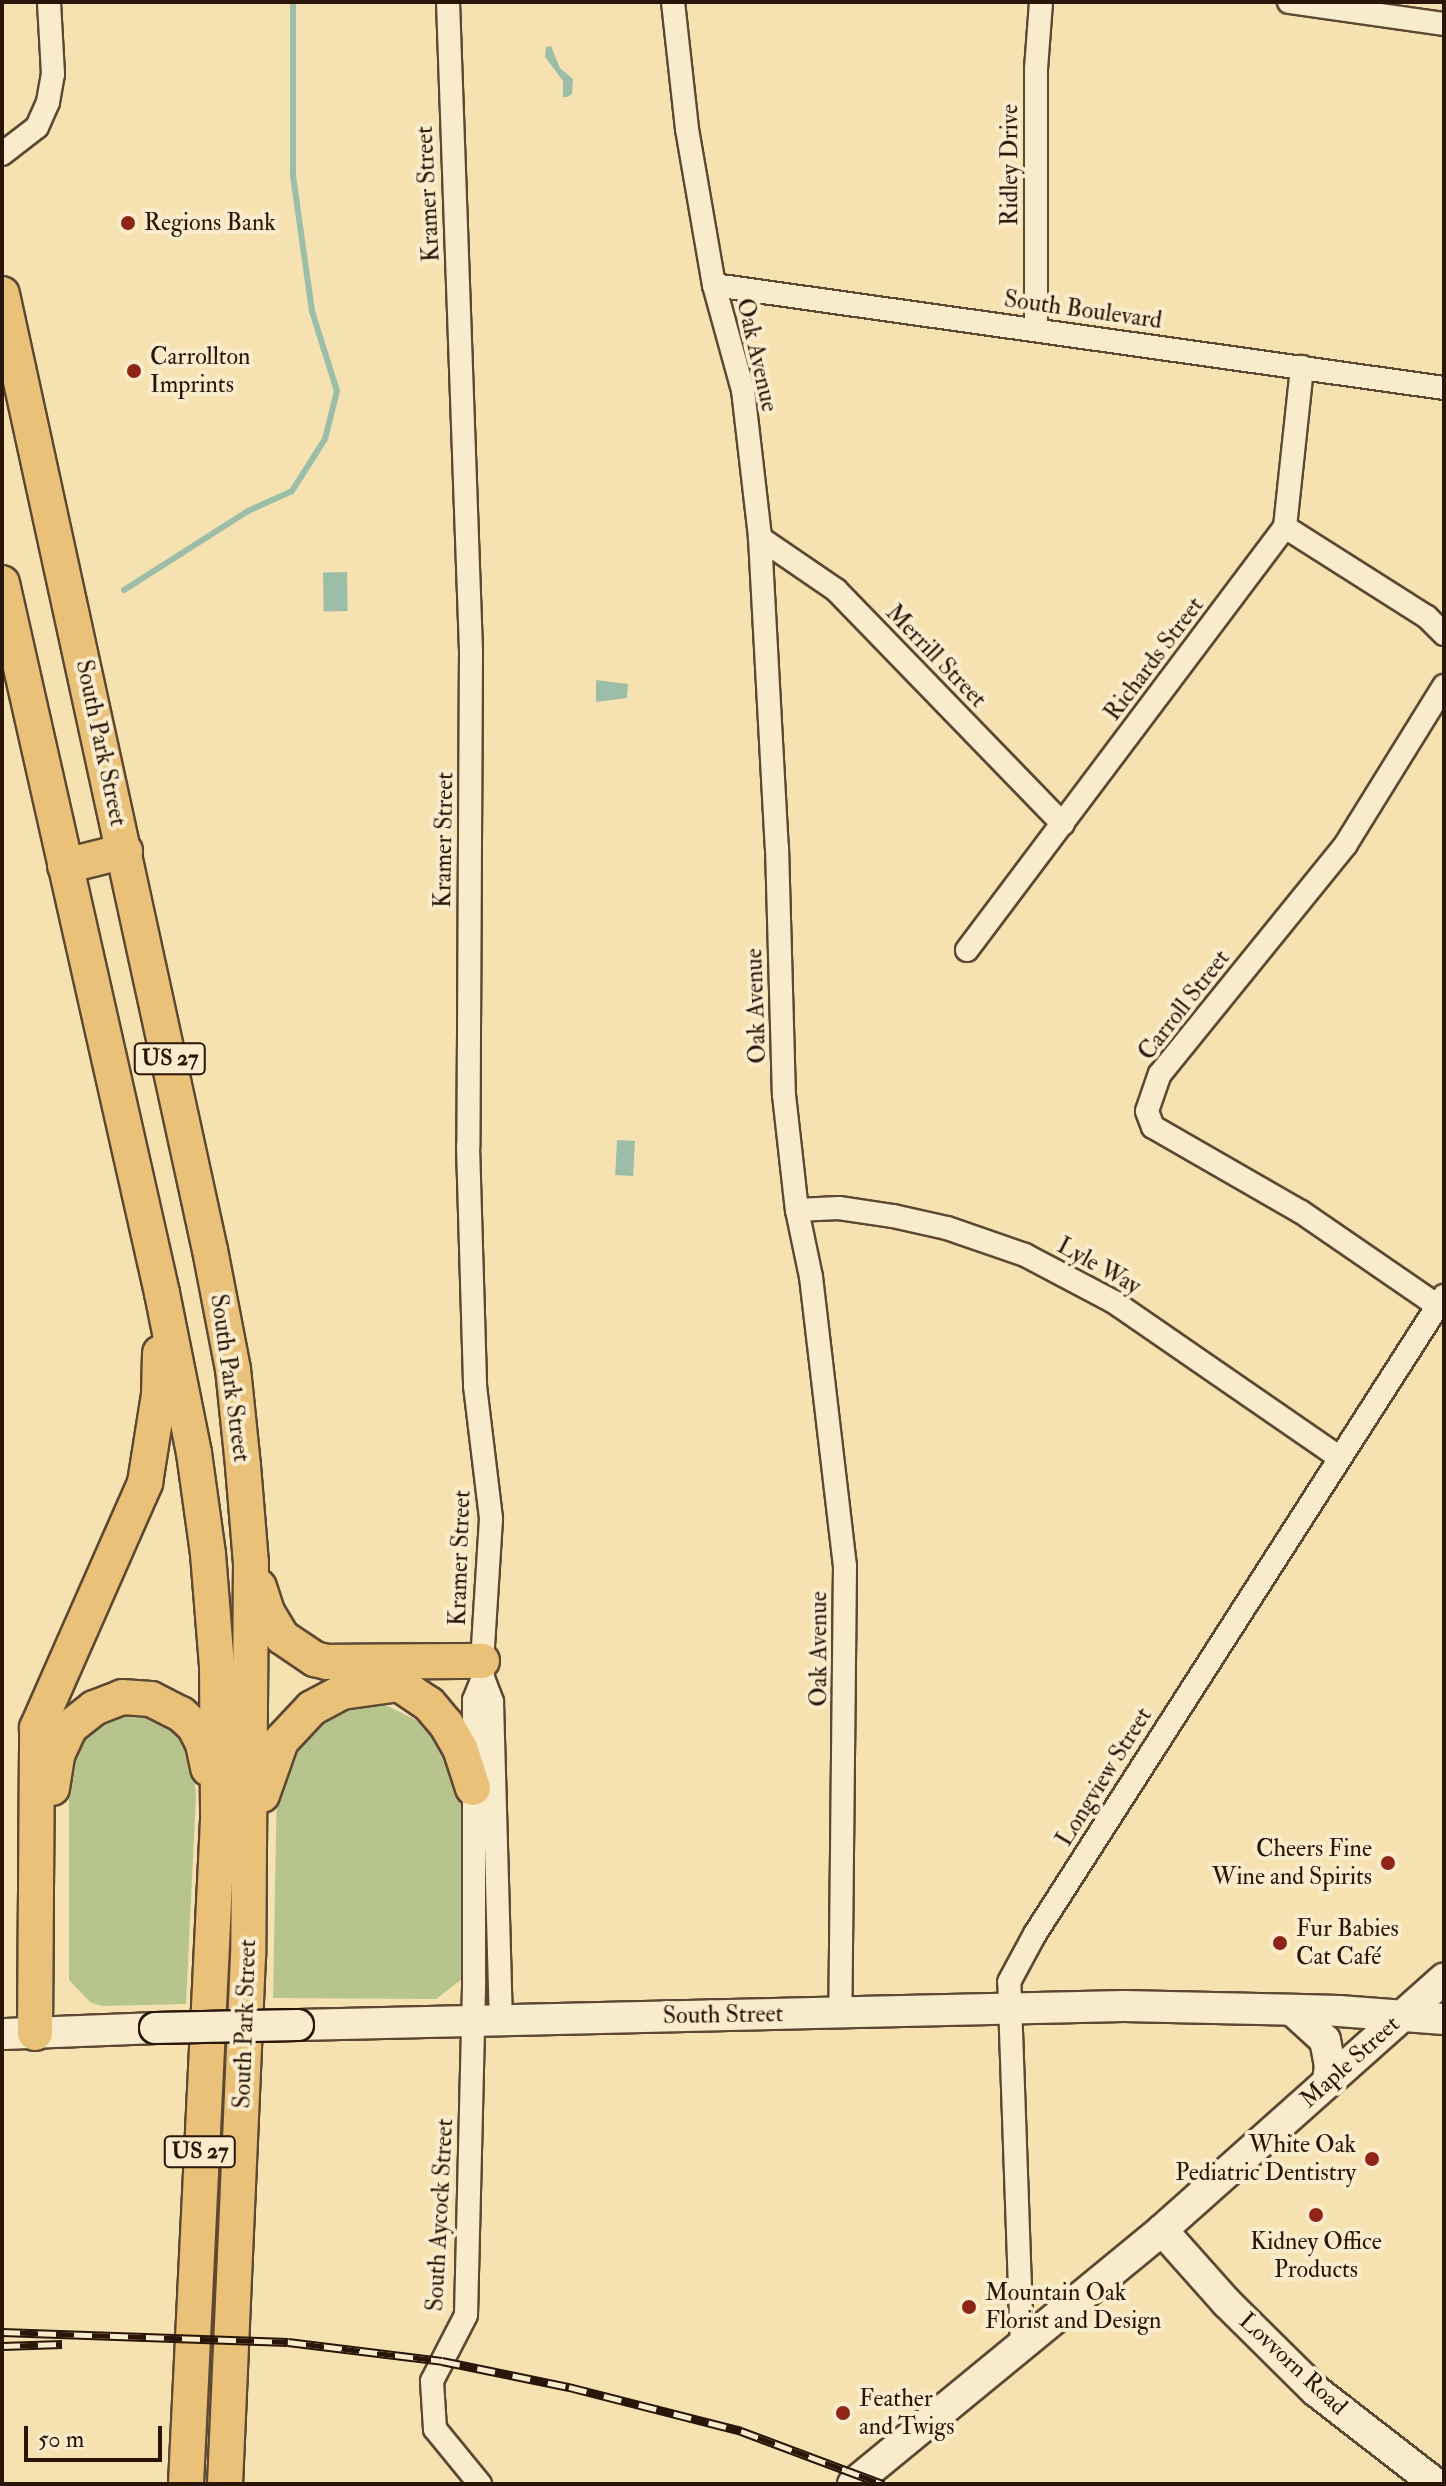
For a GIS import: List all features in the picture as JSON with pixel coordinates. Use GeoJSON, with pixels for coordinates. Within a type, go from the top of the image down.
{"type":"FeatureCollection","features":[{"type":"Feature","properties":{"kind":"main road","name":"South Park Street"},"geometry":{"type":"LineString","coordinates":[[2,294],[125,851],[233,1369],[251,1563],[248,1956],[225,2484]]}},
{"type":"Feature","properties":{"kind":"main road"},"geometry":{"type":"LineString","coordinates":[[2,364],[28,409]]}},
{"type":"Feature","properties":{"kind":"main road","name":"South Park Street"},"geometry":{"type":"LineString","coordinates":[[2,583],[162,1293],[194,1453],[208,1554],[217,1666],[218,1820],[186,2484]]}},
{"type":"Feature","properties":{"kind":"main road"},"geometry":{"type":"LineString","coordinates":[[65,866],[125,851]]}},
{"type":"Feature","properties":{"kind":"main road"},"geometry":{"type":"LineString","coordinates":[[32,2033],[37,1728],[145,1483],[159,1395],[162,1293]]}},
{"type":"Feature","properties":{"kind":"main road"},"geometry":{"type":"LineString","coordinates":[[251,1563],[273,1625],[292,1646],[315,1659],[483,1669]]}},
{"type":"Feature","properties":{"kind":"main road"},"geometry":{"type":"LineString","coordinates":[[248,1842],[274,1753],[298,1719],[342,1692],[483,1669]]}},
{"type":"Feature","properties":{"kind":"main road"},"geometry":{"type":"LineString","coordinates":[[399,1684],[429,1704],[446,1724],[460,1748],[473,1788]]}},
{"type":"Feature","properties":{"kind":"main road"},"geometry":{"type":"LineString","coordinates":[[32,2033],[52,1782],[57,1755],[70,1727],[94,1708],[122,1697],[166,1703],[194,1726],[203,1744],[218,1820]]}},
{"type":"Feature","properties":{"kind":"street"},"geometry":{"type":"LineString","coordinates":[[2,154],[37,127],[48,102],[53,74],[49,2]]}},
{"type":"Feature","properties":{"kind":"street","name":"Kramer Street"},"geometry":{"type":"LineString","coordinates":[[448,2],[471,651],[469,1191],[475,1386],[491,1519],[483,1669],[474,1700],[473,1788],[487,2021]]}},
{"type":"Feature","properties":{"kind":"street","name":"Oak Avenue"},"geometry":{"type":"LineString","coordinates":[[673,2],[687,129],[714,285],[743,390],[760,538],[777,847],[784,1095],[797,1210],[811,1277],[845,1566],[840,2013]]}},
{"type":"Feature","properties":{"kind":"street","name":"Ridley Drive"},"geometry":{"type":"LineString","coordinates":[[1036,329],[1036,69],[1041,2]]}},
{"type":"Feature","properties":{"kind":"street"},"geometry":{"type":"LineString","coordinates":[[1289,2],[1444,24]]}},
{"type":"Feature","properties":{"kind":"street","name":"South Boulevard"},"geometry":{"type":"LineString","coordinates":[[714,285],[1444,388]]}},
{"type":"Feature","properties":{"kind":"street"},"geometry":{"type":"LineString","coordinates":[[1302,367],[1285,527],[1427,617],[1444,634]]}},
{"type":"Feature","properties":{"kind":"street","name":"Richards Street"},"geometry":{"type":"LineString","coordinates":[[967,950],[1285,527]]}},
{"type":"Feature","properties":{"kind":"street","name":"Merrill Street"},"geometry":{"type":"LineString","coordinates":[[760,538],[836,590],[1063,824]]}},
{"type":"Feature","properties":{"kind":"street","name":"Carroll Street"},"geometry":{"type":"LineString","coordinates":[[1441,1301],[1301,1212],[1153,1127],[1147,1111],[1160,1074],[1346,844],[1444,686]]}},
{"type":"Feature","properties":{"kind":"street","name":"Lyle Way"},"geometry":{"type":"LineString","coordinates":[[797,1210],[839,1208],[893,1216],[947,1228],[1025,1255],[1114,1302],[1339,1457]]}},
{"type":"Feature","properties":{"kind":"street","name":"Longview Street"},"geometry":{"type":"LineString","coordinates":[[1022,2346],[1009,1982],[1035,1934],[1441,1301]]}},
{"type":"Feature","properties":{"kind":"street","name":"Kramer Street"},"geometry":{"type":"LineString","coordinates":[[483,1669],[492,1702],[487,2021]]}},
{"type":"Feature","properties":{"kind":"street","name":"Maple Street"},"geometry":{"type":"LineString","coordinates":[[853,2484],[1162,2230],[1444,1979]]}},
{"type":"Feature","properties":{"kind":"street","name":"South Street"},"geometry":{"type":"LineString","coordinates":[[32,2033],[1124,2006],[1444,2019]]}},
{"type":"Feature","properties":{"kind":"street"},"geometry":{"type":"LineString","coordinates":[[1293,2011],[1325,2040],[1330,2065],[1328,2081]]}},
{"type":"Feature","properties":{"kind":"street","name":"South Aycock Street"},"geometry":{"type":"LineString","coordinates":[[480,2484],[435,2429],[432,2381],[466,2315],[487,2021]]}},
{"type":"Feature","properties":{"kind":"street","name":"Lovvorn Road"},"geometry":{"type":"LineString","coordinates":[[1162,2230],[1227,2303],[1316,2391],[1436,2484]]}},
{"type":"Feature","properties":{"kind":"green space"},"geometry":{"type":"Polygon","coordinates":[[[380,1702],[420,1722],[461,1777],[466,1976],[436,1999],[273,1998],[277,1782],[289,1746],[320,1711],[380,1702]]]}},
{"type":"Feature","properties":{"kind":"green space"},"geometry":{"type":"Polygon","coordinates":[[[116,1714],[158,1714],[179,1735],[193,1762],[196,1795],[186,2004],[102,2006],[90,2002],[69,1980],[69,1768],[92,1725],[116,1714]]]}},
{"type":"Feature","properties":{"kind":"shaded area"},"geometry":{"type":"Polygon","coordinates":[[[551,46],[560,68],[573,79],[572,94],[567,97],[563,97],[563,81],[545,57],[546,47],[551,46]]]}},
{"type":"Feature","properties":{"kind":"shaded area"},"geometry":{"type":"Polygon","coordinates":[[[323,572],[347,572],[348,611],[324,611],[323,572]]]}},
{"type":"Feature","properties":{"kind":"shaded area"},"geometry":{"type":"Polygon","coordinates":[[[596,680],[628,684],[627,698],[596,702],[596,680]]]}},
{"type":"Feature","properties":{"kind":"shaded area"},"geometry":{"type":"Polygon","coordinates":[[[617,1140],[635,1141],[633,1176],[615,1175],[617,1140]]]}},
{"type":"Feature","properties":{"kind":"waterway"},"geometry":{"type":"LineString","coordinates":[[124,590],[248,511],[292,491],[325,439],[337,391],[312,311],[293,175],[293,2]]}},
{"type":"Feature","properties":{"kind":"railway"},"geometry":{"type":"LineString","coordinates":[[2,2332],[288,2342],[442,2361],[569,2387],[741,2431],[883,2484]]}},
{"type":"Feature","properties":{"kind":"railway"},"geometry":{"type":"LineString","coordinates":[[2,2346],[62,2344]]}},
{"type":"Feature","properties":{"kind":"place","name":"Regions Bank"},"geometry":{"type":"Point","coordinates":[128,223]}},
{"type":"Feature","properties":{"kind":"place","name":"Carrollton Imprints"},"geometry":{"type":"Point","coordinates":[134,371]}},
{"type":"Feature","properties":{"kind":"place","name":"Cheers Fine Wine and Spirits"},"geometry":{"type":"Point","coordinates":[1388,1863]}},
{"type":"Feature","properties":{"kind":"place","name":"Fur Babies Cat Café"},"geometry":{"type":"Point","coordinates":[1280,1943]}},
{"type":"Feature","properties":{"kind":"place","name":"White Oak Pediatric Dentistry"},"geometry":{"type":"Point","coordinates":[1372,2159]}},
{"type":"Feature","properties":{"kind":"place","name":"Kidney Office Products"},"geometry":{"type":"Point","coordinates":[1316,2215]}},
{"type":"Feature","properties":{"kind":"place","name":"Mountain Oak Florist and Design"},"geometry":{"type":"Point","coordinates":[969,2307]}},
{"type":"Feature","properties":{"kind":"place","name":"Feather and Twigs"},"geometry":{"type":"Point","coordinates":[843,2413]}}]}
